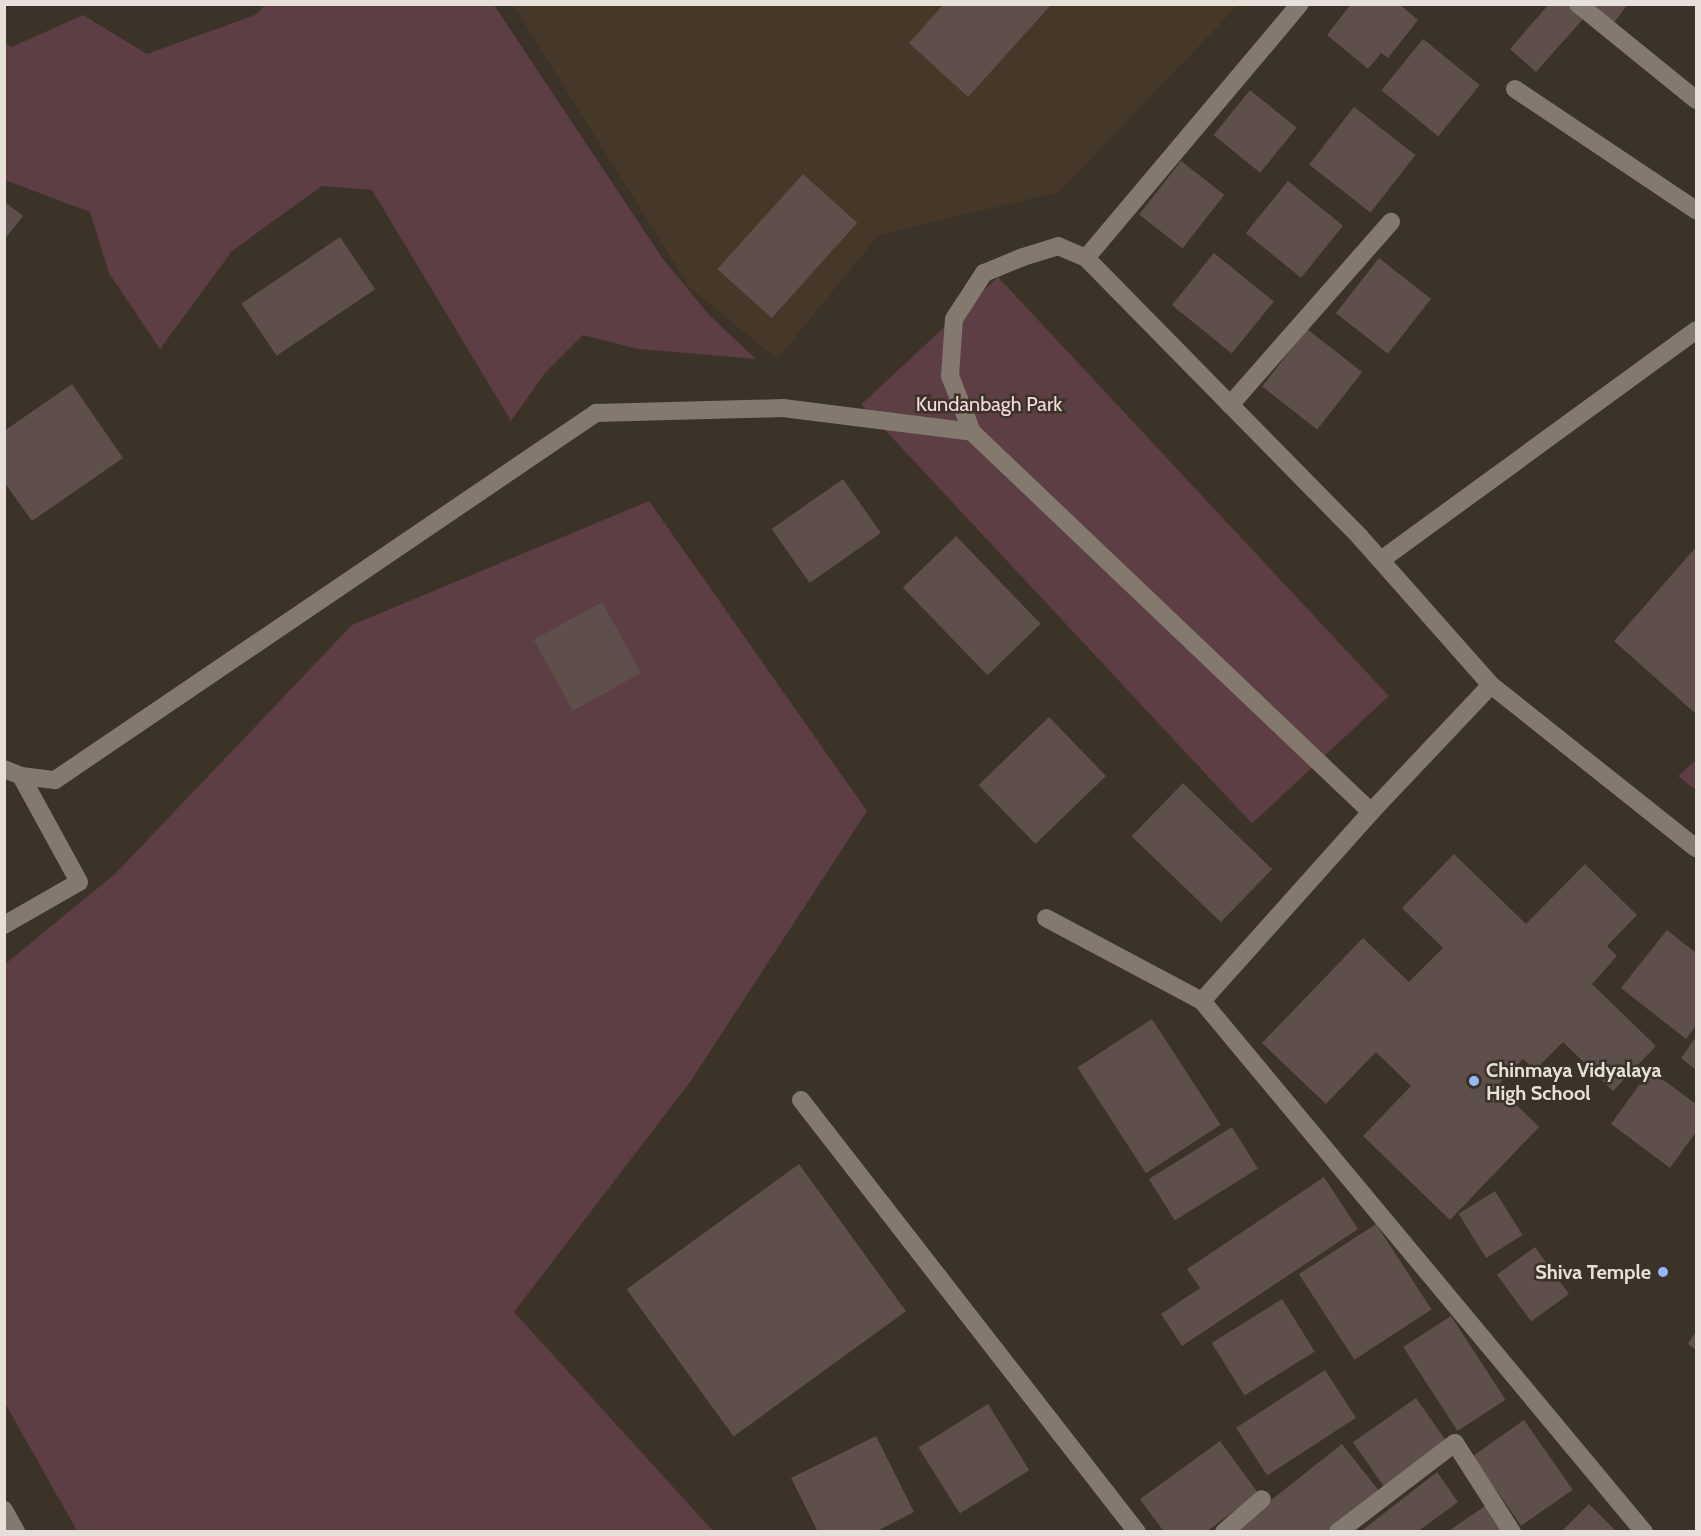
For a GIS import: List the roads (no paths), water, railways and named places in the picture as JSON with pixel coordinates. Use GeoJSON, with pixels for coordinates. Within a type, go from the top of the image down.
{"type":"FeatureCollection","features":[{"type":"Feature","properties":{"kind":"street"},"geometry":{"type":"LineString","coordinates":[[1086,258],[1300,4]]}},
{"type":"Feature","properties":{"kind":"street"},"geometry":{"type":"LineString","coordinates":[[1578,4],[1696,100]]}},
{"type":"Feature","properties":{"kind":"street"},"geometry":{"type":"LineString","coordinates":[[1515,89],[1696,210]]}},
{"type":"Feature","properties":{"kind":"street"},"geometry":{"type":"LineString","coordinates":[[1230,405],[1391,222]]}},
{"type":"Feature","properties":{"kind":"street"},"geometry":{"type":"LineString","coordinates":[[1371,812],[972,432],[950,376],[954,319],[984,273],[1023,256],[1059,246],[1086,258],[1381,560],[1491,685],[1696,848]]}},
{"type":"Feature","properties":{"kind":"street"},"geometry":{"type":"LineString","coordinates":[[1381,560],[1696,330]]}},
{"type":"Feature","properties":{"kind":"street"},"geometry":{"type":"LineString","coordinates":[[13,773],[55,780],[596,413],[783,408],[972,432]]}},
{"type":"Feature","properties":{"kind":"street"},"geometry":{"type":"LineString","coordinates":[[1202,1001],[1371,812],[1491,685]]}},
{"type":"Feature","properties":{"kind":"street"},"geometry":{"type":"LineString","coordinates":[[4,926],[79,882],[13,773]]}},
{"type":"Feature","properties":{"kind":"street"},"geometry":{"type":"LineString","coordinates":[[1046,918],[1202,1001],[1644,1532]]}},
{"type":"Feature","properties":{"kind":"street"},"geometry":{"type":"LineString","coordinates":[[801,1100],[1137,1532]]}},
{"type":"Feature","properties":{"kind":"street"},"geometry":{"type":"LineString","coordinates":[[1338,1532],[1455,1443],[1512,1532]]}},
{"type":"Feature","properties":{"kind":"street"},"geometry":{"type":"LineString","coordinates":[[1224,1532],[1262,1499]]}},
{"type":"Feature","properties":{"kind":"street"},"geometry":{"type":"LineString","coordinates":[[4,1510],[16,1532]]}},
{"type":"Feature","properties":{"kind":"place","name":"Chinmaya Vidyalaya High School"},"geometry":{"type":"Point","coordinates":[1474,1081]}},
{"type":"Feature","properties":{"kind":"place","name":"Shiva Temple"},"geometry":{"type":"Point","coordinates":[1663,1272]}},
{"type":"Feature","properties":{"kind":"park label","name":"Kundanbagh Park"},"geometry":{"type":"Point","coordinates":[989,404]}}]}
